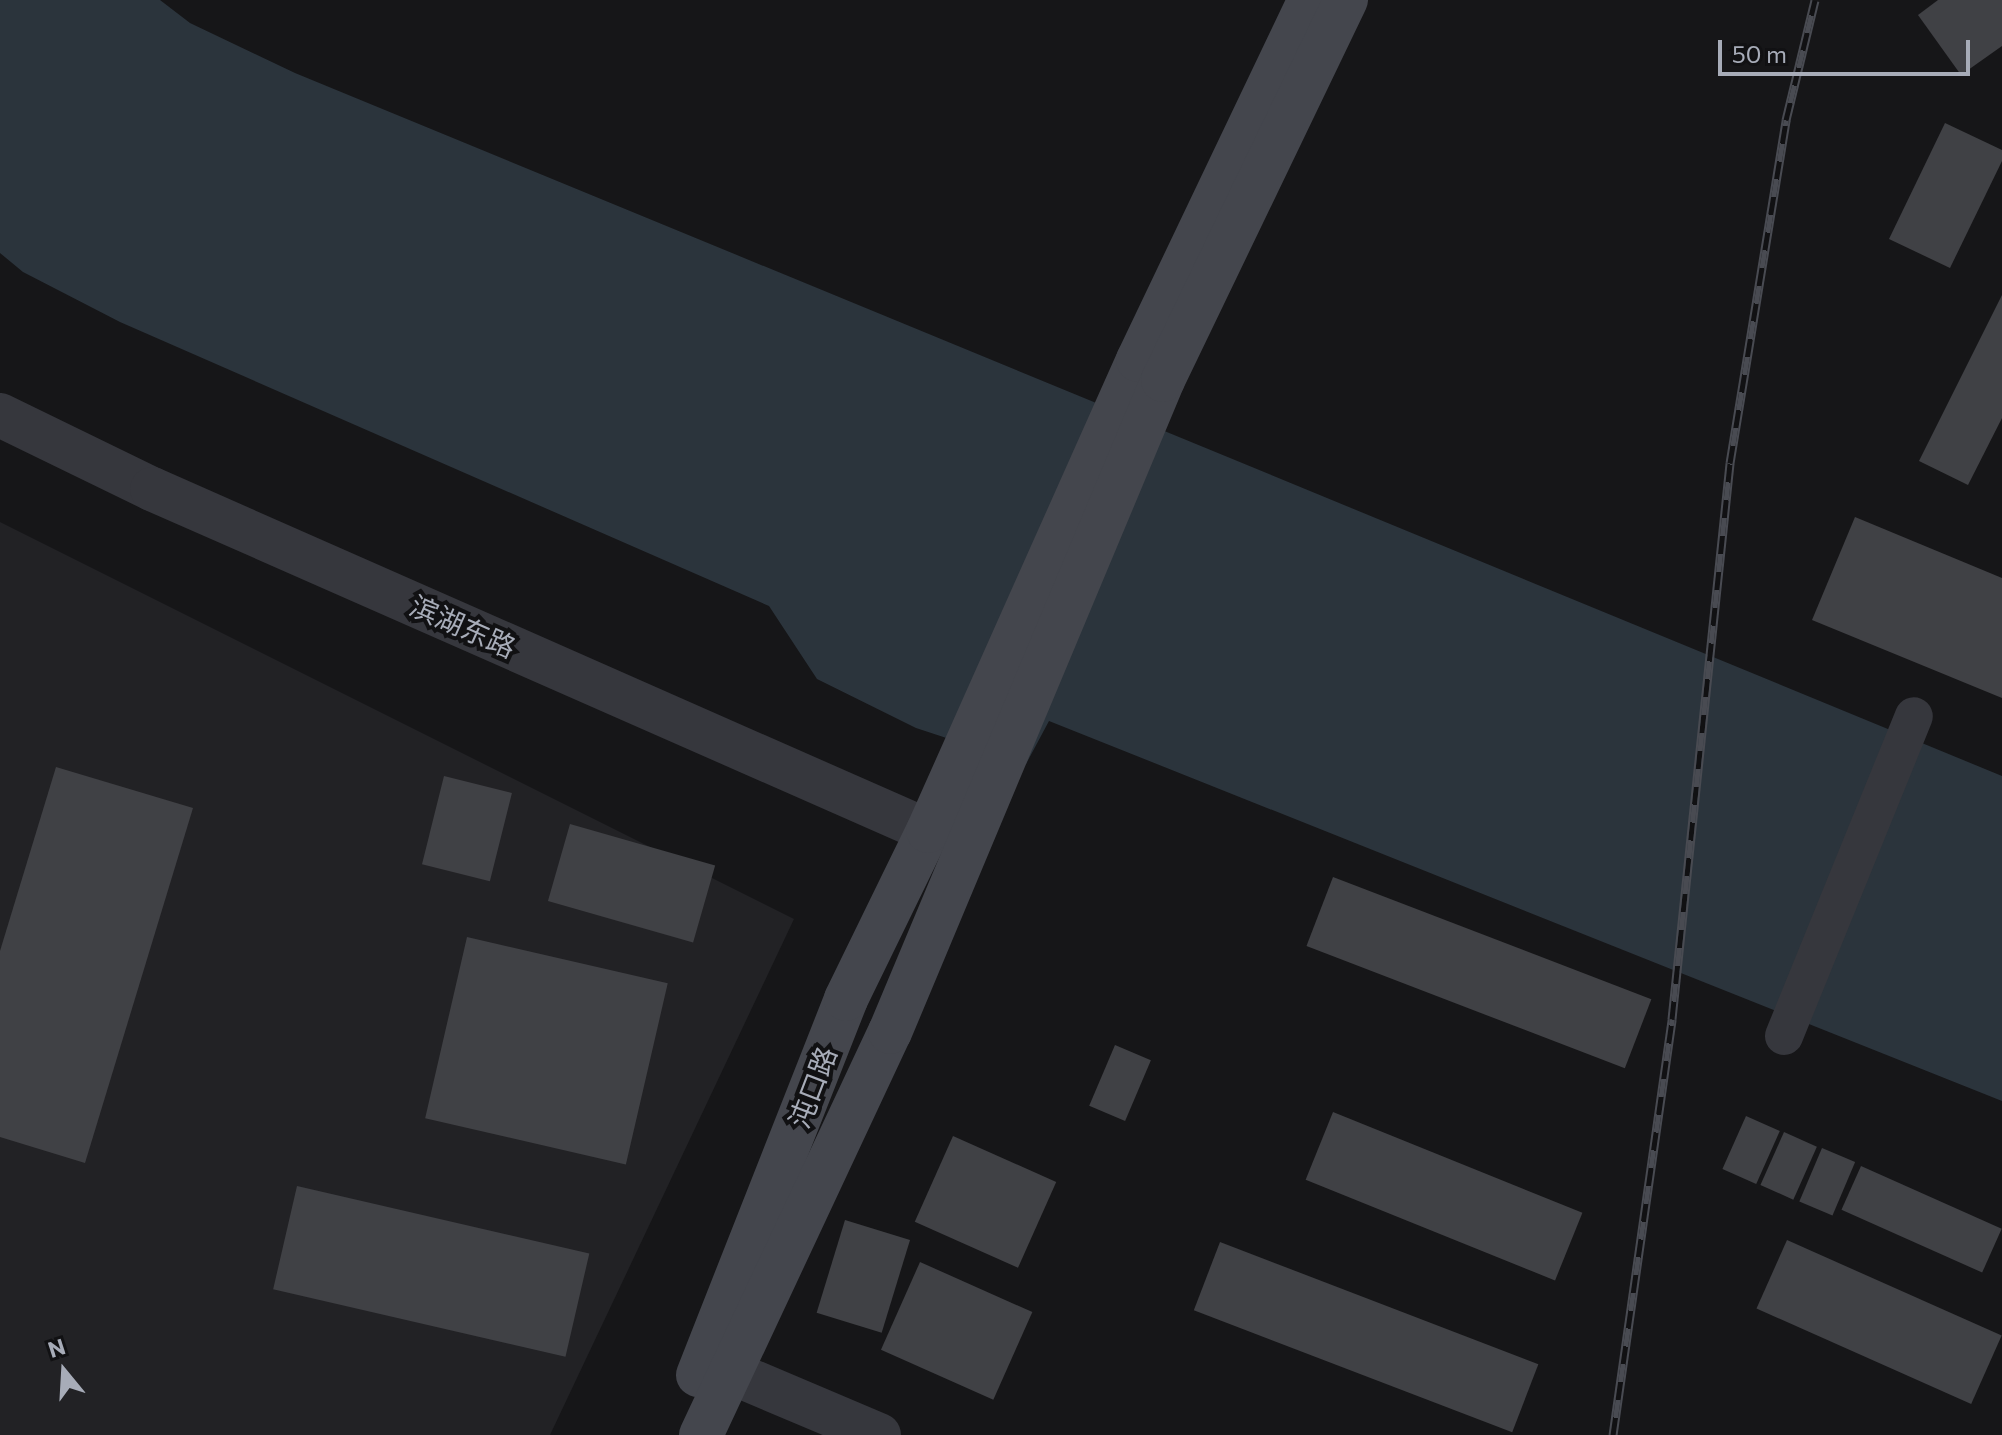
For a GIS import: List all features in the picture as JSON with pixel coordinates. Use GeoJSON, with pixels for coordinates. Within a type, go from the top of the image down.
{"type":"FeatureCollection","features":[{"type":"Feature","properties":{"kind":"main road"},"geometry":{"type":"LineString","coordinates":[[985,751],[1310,0]]}},
{"type":"Feature","properties":{"kind":"main road"},"geometry":{"type":"LineString","coordinates":[[1151,370],[1346,0]]}},
{"type":"Feature","properties":{"kind":"main road","name":"沌口路"},"geometry":{"type":"LineString","coordinates":[[701,1435],[717,1367],[846,999],[928,831],[985,751]]}},
{"type":"Feature","properties":{"kind":"main road","name":"沌口路"},"geometry":{"type":"LineString","coordinates":[[671,1435],[717,1367],[890,1032],[985,751]]}},
{"type":"Feature","properties":{"kind":"street","name":"滨湖东路"},"geometry":{"type":"LineString","coordinates":[[0,415],[152,489],[928,831]]}},
{"type":"Feature","properties":{"kind":"street"},"geometry":{"type":"LineString","coordinates":[[1784,1036],[1914,716]]}},
{"type":"Feature","properties":{"kind":"street"},"geometry":{"type":"LineString","coordinates":[[717,1367],[879,1435]]}},
{"type":"Feature","properties":{"kind":"shaded area"},"geometry":{"type":"Polygon","coordinates":[[[0,0],[160,0],[190,23],[295,73],[2002,776],[2002,1101],[1049,721],[1026,764],[916,728],[817,679],[769,606],[120,322],[23,272],[0,253],[0,0]]]}},
{"type":"Feature","properties":{"kind":"shaded area"},"geometry":{"type":"Polygon","coordinates":[[[0,522],[794,919],[550,1435],[0,1435],[0,522]]]}},
{"type":"Feature","properties":{"kind":"building"},"geometry":{"type":"Polygon","coordinates":[[[1938,0],[2002,0],[2002,46],[1961,75],[1918,15],[1938,0]]]}},
{"type":"Feature","properties":{"kind":"building"},"geometry":{"type":"Polygon","coordinates":[[[1945,123],[2002,150],[2002,161],[1950,268],[1889,239],[1945,123]]]}},
{"type":"Feature","properties":{"kind":"building"},"geometry":{"type":"Polygon","coordinates":[[[2002,295],[2002,418],[1968,485],[1919,461],[2002,295]]]}},
{"type":"Feature","properties":{"kind":"building"},"geometry":{"type":"Polygon","coordinates":[[[1855,517],[2002,578],[2002,698],[1812,620],[1855,517]]]}},
{"type":"Feature","properties":{"kind":"building"},"geometry":{"type":"Polygon","coordinates":[[[56,767],[193,808],[85,1163],[0,1137],[0,951],[56,767]]]}},
{"type":"Feature","properties":{"kind":"building"},"geometry":{"type":"Polygon","coordinates":[[[444,776],[512,793],[490,881],[422,864],[444,776]]]}},
{"type":"Feature","properties":{"kind":"building"},"geometry":{"type":"Polygon","coordinates":[[[570,824],[715,866],[693,943],[548,901],[570,824]]]}},
{"type":"Feature","properties":{"kind":"building"},"geometry":{"type":"Polygon","coordinates":[[[1333,877],[1651,999],[1625,1068],[1306,946],[1333,877]]]}},
{"type":"Feature","properties":{"kind":"building"},"geometry":{"type":"Polygon","coordinates":[[[467,937],[668,983],[626,1165],[425,1118],[467,937]]]}},
{"type":"Feature","properties":{"kind":"building"},"geometry":{"type":"Polygon","coordinates":[[[1115,1045],[1151,1060],[1125,1121],[1089,1106],[1115,1045]]]}},
{"type":"Feature","properties":{"kind":"building"},"geometry":{"type":"Polygon","coordinates":[[[1333,1112],[1582,1213],[1555,1280],[1306,1180],[1333,1112]]]}},
{"type":"Feature","properties":{"kind":"building"},"geometry":{"type":"Polygon","coordinates":[[[1746,1116],[1780,1131],[1756,1184],[1722,1169],[1746,1116]]]}},
{"type":"Feature","properties":{"kind":"building"},"geometry":{"type":"Polygon","coordinates":[[[1784,1132],[1817,1147],[1793,1200],[1760,1185],[1784,1132]]]}},
{"type":"Feature","properties":{"kind":"building"},"geometry":{"type":"Polygon","coordinates":[[[953,1136],[1056,1182],[1018,1268],[915,1222],[953,1136]]]}},
{"type":"Feature","properties":{"kind":"building"},"geometry":{"type":"Polygon","coordinates":[[[1822,1148],[1855,1162],[1832,1215],[1799,1201],[1822,1148]]]}},
{"type":"Feature","properties":{"kind":"building"},"geometry":{"type":"Polygon","coordinates":[[[1861,1166],[2002,1229],[1982,1272],[1841,1210],[1861,1166]]]}},
{"type":"Feature","properties":{"kind":"building"},"geometry":{"type":"Polygon","coordinates":[[[297,1186],[589,1253],[565,1357],[273,1289],[297,1186]]]}},
{"type":"Feature","properties":{"kind":"building"},"geometry":{"type":"Polygon","coordinates":[[[845,1220],[910,1240],[882,1333],[817,1313],[845,1220]]]}},
{"type":"Feature","properties":{"kind":"building"},"geometry":{"type":"Polygon","coordinates":[[[1787,1240],[2002,1336],[1971,1404],[1756,1309],[1787,1240]]]}},
{"type":"Feature","properties":{"kind":"building"},"geometry":{"type":"Polygon","coordinates":[[[1220,1242],[1538,1364],[1512,1432],[1194,1310],[1220,1242]]]}},
{"type":"Feature","properties":{"kind":"building"},"geometry":{"type":"Polygon","coordinates":[[[920,1262],[1032,1312],[993,1400],[881,1350],[920,1262]]]}},
{"type":"Feature","properties":{"kind":"railway"},"geometry":{"type":"LineString","coordinates":[[1613,1435],[1672,1019],[1730,463],[1786,120],[1815,0]]}}]}
